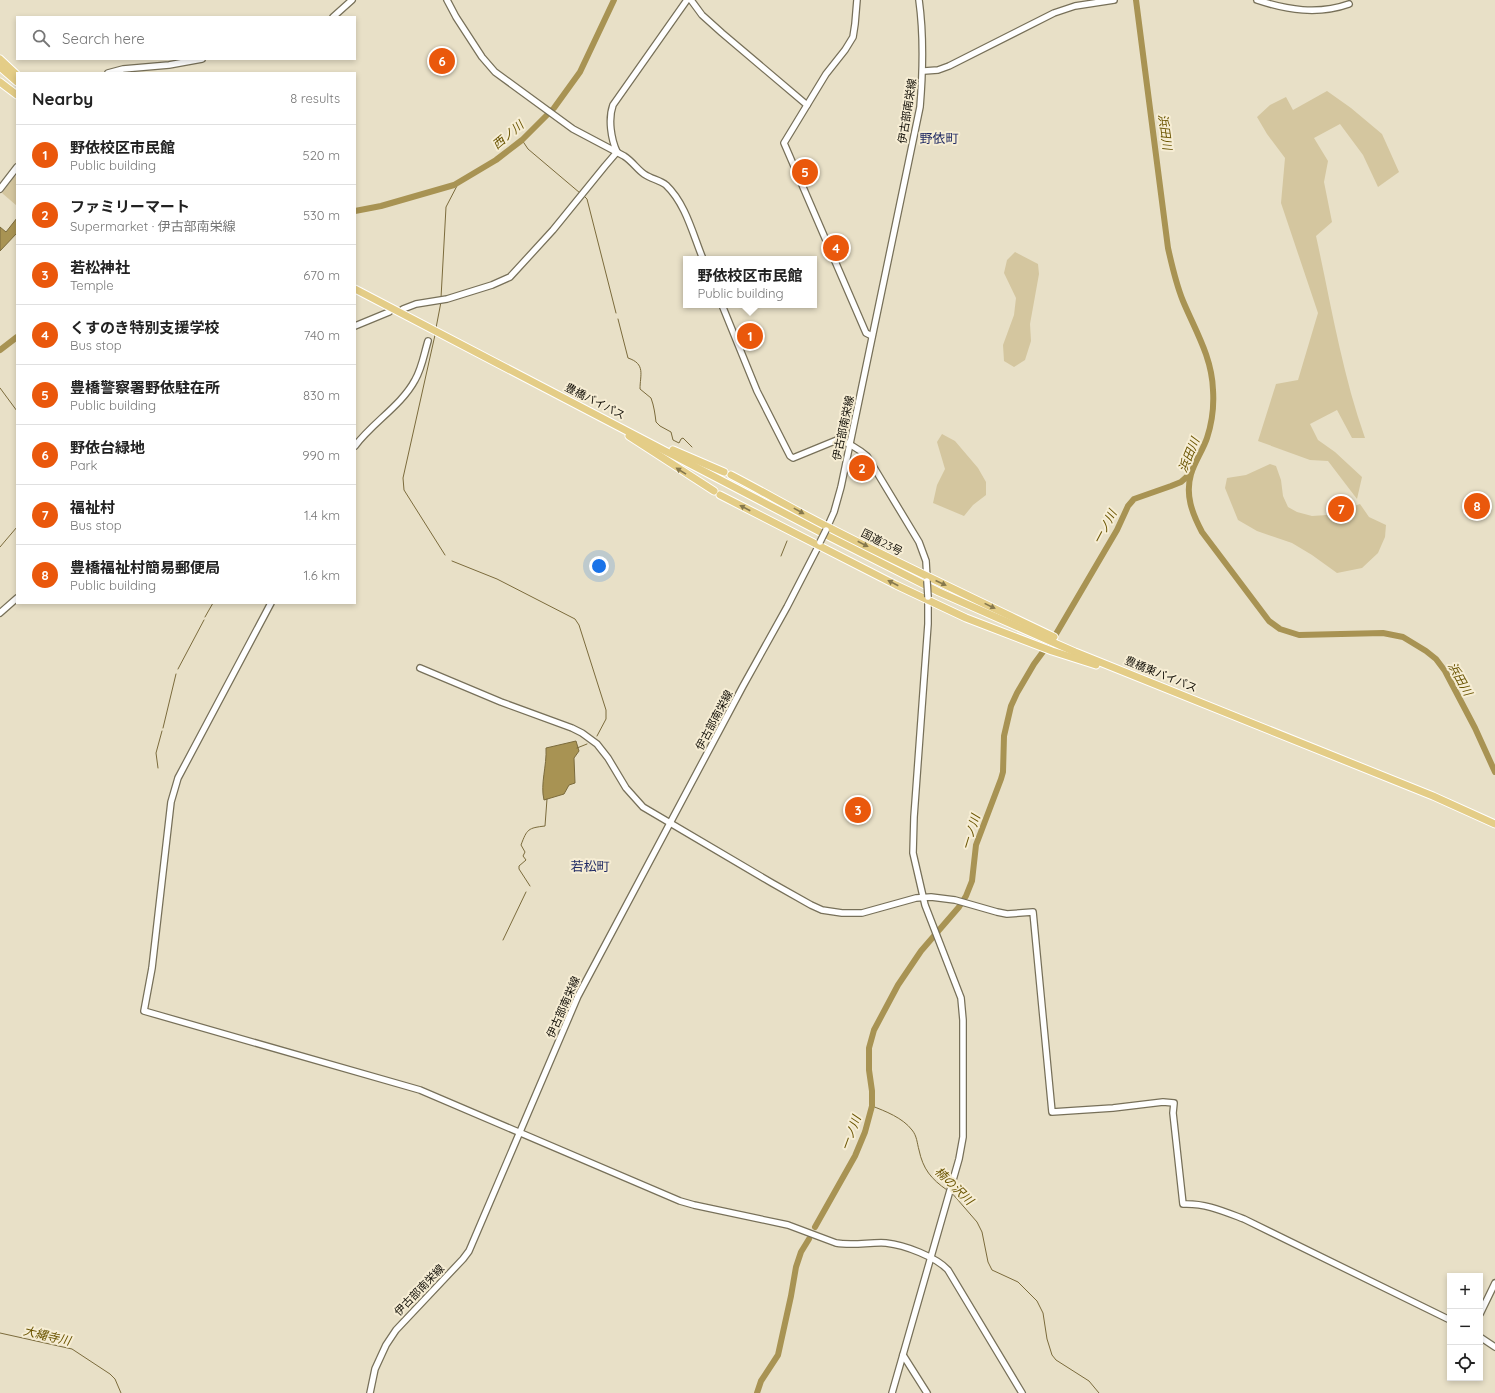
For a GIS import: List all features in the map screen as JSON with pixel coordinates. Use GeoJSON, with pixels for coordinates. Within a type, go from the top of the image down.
{"type":"FeatureCollection","features":[{"type":"Feature","properties":{"kind":"highway"},"geometry":{"type":"LineString","coordinates":[[0,59],[16,74]]}},
{"type":"Feature","properties":{"kind":"highway"},"geometry":{"type":"LineString","coordinates":[[0,68],[16,81]]}},
{"type":"Feature","properties":{"kind":"highway"},"geometry":{"type":"LineString","coordinates":[[0,82],[16,94]]}},
{"type":"Feature","properties":{"kind":"highway","name":"豊橋バイパス"},"geometry":{"type":"LineString","coordinates":[[356,290],[599,416],[826,530]]}},
{"type":"Feature","properties":{"kind":"highway"},"geometry":{"type":"LineString","coordinates":[[599,416],[613,427],[717,493],[966,618],[1052,651],[1159,685]]}},
{"type":"Feature","properties":{"kind":"highway"},"geometry":{"type":"LineString","coordinates":[[623,428],[769,494],[826,530],[939,592],[1045,636]]}},
{"type":"Feature","properties":{"kind":"highway","name":"国道23号"},"geometry":{"type":"LineString","coordinates":[[826,530],[1045,636]]}},
{"type":"Feature","properties":{"kind":"highway","name":"豊橋東バイパス"},"geometry":{"type":"LineString","coordinates":[[1045,636],[1058,642],[1068,644],[1075,652],[1433,796],[1495,824]]}},
{"type":"Feature","properties":{"kind":"street"},"geometry":{"type":"LineString","coordinates":[[334,16],[352,0]]}},
{"type":"Feature","properties":{"kind":"street"},"geometry":{"type":"LineString","coordinates":[[447,0],[456,17],[486,63],[495,72],[573,129],[631,161],[646,176],[662,182],[678,199],[683,207],[702,256]]}},
{"type":"Feature","properties":{"kind":"street"},"geometry":{"type":"LineString","coordinates":[[617,152],[614,146],[611,129],[610,116],[613,105],[687,0]]}},
{"type":"Feature","properties":{"kind":"street"},"geometry":{"type":"LineString","coordinates":[[691,0],[702,16],[807,105]]}},
{"type":"Feature","properties":{"kind":"street"},"geometry":{"type":"LineString","coordinates":[[857,0],[853,37],[845,50],[826,74],[785,140],[784,145],[866,333],[872,336]]}},
{"type":"Feature","properties":{"kind":"street","name":"伊古部南栄線"},"geometry":{"type":"LineString","coordinates":[[370,1393],[375,1370],[386,1345],[396,1330],[470,1251],[578,996],[820,544],[837,503],[920,107],[924,71],[923,35],[919,0]]}},
{"type":"Feature","properties":{"kind":"street"},"geometry":{"type":"LineString","coordinates":[[924,71],[938,70],[949,66],[1054,13],[1066,9],[1114,0]]}},
{"type":"Feature","properties":{"kind":"street"},"geometry":{"type":"LineString","coordinates":[[1257,0],[1274,6],[1301,10],[1331,10],[1349,4]]}},
{"type":"Feature","properties":{"kind":"street"},"geometry":{"type":"LineString","coordinates":[[112,72],[123,69],[169,65],[196,60]]}},
{"type":"Feature","properties":{"kind":"street"},"geometry":{"type":"LineString","coordinates":[[403,309],[416,304],[438,301],[492,285],[510,277],[553,230],[617,152]]}},
{"type":"Feature","properties":{"kind":"street"},"geometry":{"type":"LineString","coordinates":[[0,189],[16,168]]}},
{"type":"Feature","properties":{"kind":"street"},"geometry":{"type":"LineString","coordinates":[[723,308],[757,390],[790,456],[793,458],[838,440],[845,442],[867,456],[914,533],[924,556],[928,599],[926,661],[913,848],[924,897],[933,927],[961,998],[963,1020],[963,1137],[949,1196],[892,1393]]}},
{"type":"Feature","properties":{"kind":"street"},"geometry":{"type":"LineString","coordinates":[[356,326],[388,312]]}},
{"type":"Feature","properties":{"kind":"street"},"geometry":{"type":"LineString","coordinates":[[356,445],[366,431],[407,392],[420,369],[428,341]]}},
{"type":"Feature","properties":{"kind":"street"},"geometry":{"type":"LineString","coordinates":[[0,613],[16,599]]}},
{"type":"Feature","properties":{"kind":"street"},"geometry":{"type":"LineString","coordinates":[[270,604],[178,778],[171,802],[154,958],[144,1011],[420,1090],[680,1201],[788,1225],[819,1238],[836,1243],[894,1244],[932,1257],[943,1264],[948,1270],[1022,1393]]}},
{"type":"Feature","properties":{"kind":"street"},"geometry":{"type":"LineString","coordinates":[[420,668],[501,702],[582,733],[604,752],[626,788],[638,803],[648,811],[772,883],[822,910],[842,913],[862,913],[924,897],[942,897],[986,910],[1007,914],[1033,912],[1052,1112],[1174,1102],[1173,1113],[1183,1204],[1210,1206],[1244,1219],[1447,1319]]}},
{"type":"Feature","properties":{"kind":"street"},"geometry":{"type":"LineString","coordinates":[[1482,1309],[1495,1283]]}},
{"type":"Feature","properties":{"kind":"street"},"geometry":{"type":"LineString","coordinates":[[1483,1340],[1495,1347]]}},
{"type":"Feature","properties":{"kind":"street"},"geometry":{"type":"LineString","coordinates":[[903,1354],[927,1393]]}},
{"type":"Feature","properties":{"kind":"shaded area"},"geometry":{"type":"Polygon","coordinates":[[[1327,91],[1351,108],[1382,134],[1399,172],[1378,187],[1363,155],[1340,124],[1314,138],[1328,161],[1324,182],[1332,222],[1316,236],[1343,363],[1365,438],[1352,438],[1337,410],[1310,424],[1318,440],[1335,452],[1362,477],[1357,499],[1328,461],[1310,460],[1258,441],[1276,384],[1298,380],[1318,313],[1281,203],[1285,158],[1267,134],[1257,117],[1270,105],[1286,97],[1293,110],[1327,91]]]}},
{"type":"Feature","properties":{"kind":"shaded area"},"geometry":{"type":"Polygon","coordinates":[[[15,176],[16,176],[16,205],[2,193],[15,176]]]}},
{"type":"Feature","properties":{"kind":"shaded area"},"geometry":{"type":"Polygon","coordinates":[[[16,219],[16,234],[0,251],[0,227],[6,232],[16,219]]]}},
{"type":"Feature","properties":{"kind":"shaded area"},"geometry":{"type":"Polygon","coordinates":[[[1015,252],[1038,264],[1039,274],[1030,324],[1031,341],[1025,360],[1014,367],[1004,361],[1003,345],[1014,315],[1016,298],[1004,273],[1007,260],[1015,252]]]}},
{"type":"Feature","properties":{"kind":"shaded area"},"geometry":{"type":"Polygon","coordinates":[[[942,434],[955,441],[978,468],[986,482],[986,495],[973,505],[964,516],[933,503],[937,485],[945,469],[937,442],[942,434]]]}},
{"type":"Feature","properties":{"kind":"shaded area"},"geometry":{"type":"Polygon","coordinates":[[[1270,464],[1276,466],[1281,480],[1283,496],[1288,507],[1297,512],[1312,516],[1327,515],[1360,504],[1369,517],[1386,525],[1385,537],[1378,553],[1362,568],[1337,573],[1292,543],[1257,531],[1238,520],[1225,488],[1227,478],[1246,475],[1270,464]]]}},
{"type":"Feature","properties":{"kind":"shaded area"},"geometry":{"type":"Polygon","coordinates":[[[576,741],[579,751],[574,758],[575,783],[569,785],[564,794],[544,800],[543,781],[546,748],[576,741]]]}},
{"type":"Feature","properties":{"kind":"waterway","name":"西ノ川"},"geometry":{"type":"LineString","coordinates":[[356,211],[381,206],[454,185],[496,160],[522,140],[554,108],[580,72],[614,0]]}},
{"type":"Feature","properties":{"kind":"waterway","name":"浜田川"},"geometry":{"type":"LineString","coordinates":[[1136,0],[1168,248],[1178,288],[1202,344],[1210,366],[1212,378],[1213,402],[1209,432],[1189,482],[1190,504],[1198,525],[1269,621],[1280,629],[1299,635],[1383,633],[1403,637],[1436,659],[1445,671],[1475,728],[1495,772]]}},
{"type":"Feature","properties":{"kind":"waterway"},"geometry":{"type":"LineString","coordinates":[[522,140],[528,149],[580,193]]}},
{"type":"Feature","properties":{"kind":"waterway"},"geometry":{"type":"LineString","coordinates":[[441,298],[446,207],[459,182]]}},
{"type":"Feature","properties":{"kind":"waterway"},"geometry":{"type":"LineString","coordinates":[[584,196],[587,199],[616,313]]}},
{"type":"Feature","properties":{"kind":"waterway"},"geometry":{"type":"LineString","coordinates":[[436,328],[441,302]]}},
{"type":"Feature","properties":{"kind":"waterway"},"geometry":{"type":"LineString","coordinates":[[618,319],[628,358],[634,360],[640,367],[640,389],[651,398],[656,422],[671,432],[673,440],[679,443],[683,438],[692,447]]}},
{"type":"Feature","properties":{"kind":"waterway"},"geometry":{"type":"LineString","coordinates":[[435,335],[403,478],[404,490],[445,555]]}},
{"type":"Feature","properties":{"kind":"waterway","name":"西ノ川"},"geometry":{"type":"LineString","coordinates":[[0,350],[16,338]]}},
{"type":"Feature","properties":{"kind":"waterway"},"geometry":{"type":"LineString","coordinates":[[0,388],[16,410]]}},
{"type":"Feature","properties":{"kind":"waterway","name":"一ノ川"},"geometry":{"type":"LineString","coordinates":[[815,1227],[855,1156],[865,1132],[872,1106],[869,1048],[874,1030],[898,985],[921,951],[959,907],[966,896],[972,881],[976,845],[1003,772],[1004,736],[1011,706],[1017,693],[1034,664],[1056,634],[1117,530],[1128,506],[1134,499],[1181,482],[1191,473]]}},
{"type":"Feature","properties":{"kind":"waterway"},"geometry":{"type":"LineString","coordinates":[[0,547],[16,528]]}},
{"type":"Feature","properties":{"kind":"waterway"},"geometry":{"type":"LineString","coordinates":[[781,556],[787,541]]}},
{"type":"Feature","properties":{"kind":"waterway"},"geometry":{"type":"LineString","coordinates":[[452,561],[497,579],[575,619],[579,625],[606,710],[606,719],[597,736]]}},
{"type":"Feature","properties":{"kind":"waterway"},"geometry":{"type":"LineString","coordinates":[[205,617],[212,604]]}},
{"type":"Feature","properties":{"kind":"waterway"},"geometry":{"type":"LineString","coordinates":[[178,669],[204,620]]}},
{"type":"Feature","properties":{"kind":"waterway"},"geometry":{"type":"LineString","coordinates":[[163,728],[176,674]]}},
{"type":"Feature","properties":{"kind":"waterway"},"geometry":{"type":"LineString","coordinates":[[158,768],[156,753],[162,731]]}},
{"type":"Feature","properties":{"kind":"waterway"},"geometry":{"type":"LineString","coordinates":[[577,748],[587,744]]}},
{"type":"Feature","properties":{"kind":"waterway"},"geometry":{"type":"LineString","coordinates":[[530,886],[519,869],[519,866],[526,860],[523,856],[525,852],[521,845],[529,830],[545,826],[547,799]]}},
{"type":"Feature","properties":{"kind":"waterway"},"geometry":{"type":"LineString","coordinates":[[503,940],[526,892]]}},
{"type":"Feature","properties":{"kind":"waterway","name":"楠の沢川"},"geometry":{"type":"LineString","coordinates":[[872,1106],[894,1115],[912,1130],[917,1140],[925,1168],[932,1178],[947,1190]]}},
{"type":"Feature","properties":{"kind":"waterway","name":"楠の沢川"},"geometry":{"type":"LineString","coordinates":[[951,1192],[977,1222],[982,1232],[988,1262],[992,1270],[1018,1282],[1037,1301],[1043,1313],[1047,1339],[1052,1355],[1056,1360],[1089,1381],[1099,1393]]}},
{"type":"Feature","properties":{"kind":"waterway","name":"一ノ川"},"geometry":{"type":"LineString","coordinates":[[757,1393],[761,1381],[778,1355],[796,1267],[801,1252],[809,1239]]}},
{"type":"Feature","properties":{"kind":"waterway","name":"大縄寺川"},"geometry":{"type":"LineString","coordinates":[[0,1333],[72,1349],[110,1374],[115,1379],[121,1393]]}},
{"type":"Feature","properties":{"kind":"place","name":"野依台緑地"},"geometry":{"type":"Point","coordinates":[442,61]}},
{"type":"Feature","properties":{"kind":"place","name":"豊橋警察署野依駐在所"},"geometry":{"type":"Point","coordinates":[805,172]}},
{"type":"Feature","properties":{"kind":"place","name":"くすのき特別支援学校"},"geometry":{"type":"Point","coordinates":[836,248]}},
{"type":"Feature","properties":{"kind":"place","name":"野依校区市民館"},"geometry":{"type":"Point","coordinates":[750,336]}},
{"type":"Feature","properties":{"kind":"place","name":"ファミリーマート"},"geometry":{"type":"Point","coordinates":[862,468]}},
{"type":"Feature","properties":{"kind":"place","name":"豊橋福祉村簡易郵便局"},"geometry":{"type":"Point","coordinates":[1477,506]}},
{"type":"Feature","properties":{"kind":"place","name":"福祉村"},"geometry":{"type":"Point","coordinates":[1341,509]}},
{"type":"Feature","properties":{"kind":"place","name":"若松神社"},"geometry":{"type":"Point","coordinates":[858,810]}},
{"type":"Feature","properties":{"kind":"district","name":"野依町"},"geometry":{"type":"Point","coordinates":[939,138]}},
{"type":"Feature","properties":{"kind":"district","name":"若松町"},"geometry":{"type":"Point","coordinates":[590,866]}}]}
